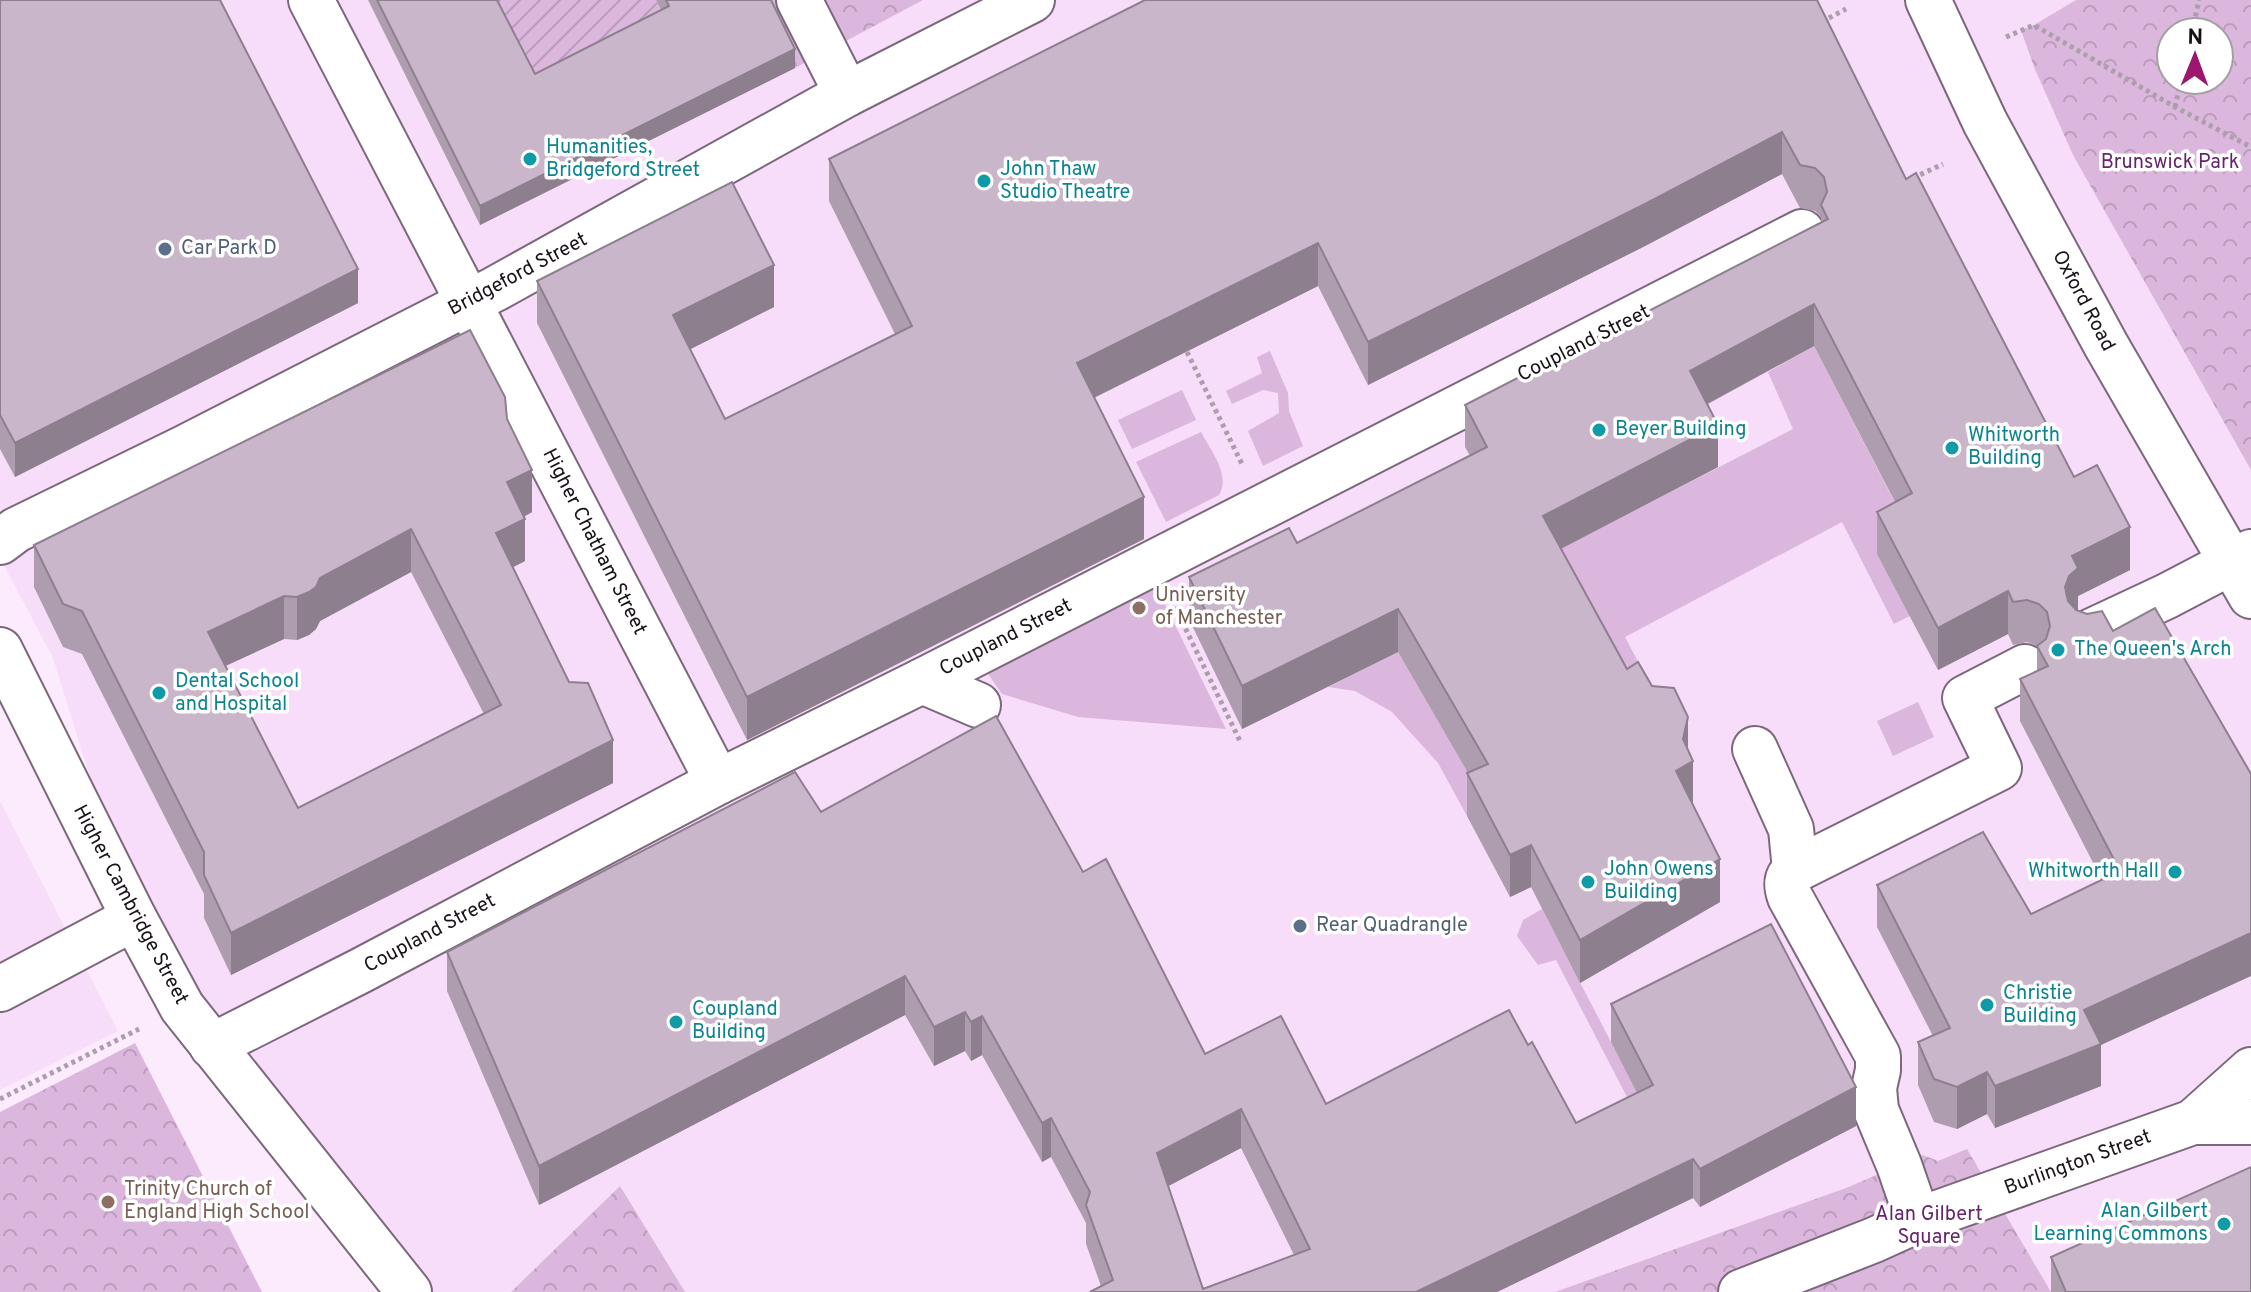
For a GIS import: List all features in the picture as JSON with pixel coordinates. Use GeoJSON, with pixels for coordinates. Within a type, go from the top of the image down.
{"type":"FeatureCollection","features":[{"type":"Feature","properties":{"kind":"street","name":"Higher Chatham Street"},"geometry":{"type":"LineString","coordinates":[[311,0],[718,782]]}},
{"type":"Feature","properties":{"kind":"street"},"geometry":{"type":"LineString","coordinates":[[799,0],[847,94]]}},
{"type":"Feature","properties":{"kind":"street","name":"Oxford Road"},"geometry":{"type":"LineString","coordinates":[[1928,0],[1985,122],[2100,335],[2245,570]]}},
{"type":"Feature","properties":{"kind":"street","name":"Bridgeford Street"},"geometry":{"type":"LineString","coordinates":[[0,542],[16,530],[469,303],[1009,5]]}},
{"type":"Feature","properties":{"kind":"street","name":"Coupland Street"},"geometry":{"type":"LineString","coordinates":[[212,1046],[368,984],[718,782],[1802,232]]}},
{"type":"Feature","properties":{"kind":"street"},"geometry":{"type":"LineString","coordinates":[[2090,632],[2245,570]]}},
{"type":"Feature","properties":{"kind":"street","name":"Higher Cambridge Street"},"geometry":{"type":"LineString","coordinates":[[0,650],[182,1007],[409,1292]]}},
{"type":"Feature","properties":{"kind":"street"},"geometry":{"type":"LineString","coordinates":[[1918,1220],[1876,1110],[1874,1088],[1878,1056],[1790,897],[1786,883],[1795,870],[1999,768],[1965,698],[2025,667]]}},
{"type":"Feature","properties":{"kind":"street"},"geometry":{"type":"LineString","coordinates":[[922,681],[978,705]]}},
{"type":"Feature","properties":{"kind":"street"},"geometry":{"type":"LineString","coordinates":[[1755,749],[1791,829],[1795,870]]}},
{"type":"Feature","properties":{"kind":"street"},"geometry":{"type":"LineString","coordinates":[[0,989],[134,918]]}},
{"type":"Feature","properties":{"kind":"street","name":"Burlington Street"},"geometry":{"type":"LineString","coordinates":[[2193,1122],[2251,1070]]}},
{"type":"Feature","properties":{"kind":"street","name":"Burlington Street"},"geometry":{"type":"LineString","coordinates":[[1741,1292],[1918,1220],[2193,1122],[2251,1122]]}},
{"type":"Feature","properties":{"kind":"path"},"geometry":{"type":"LineString","coordinates":[[1831,32],[1825,20],[1846,9]]}},
{"type":"Feature","properties":{"kind":"path"},"geometry":{"type":"LineString","coordinates":[[2006,37],[2034,25],[2251,147]]}},
{"type":"Feature","properties":{"kind":"path"},"geometry":{"type":"LineString","coordinates":[[2175,107],[2177,96]]}},
{"type":"Feature","properties":{"kind":"path"},"geometry":{"type":"LineString","coordinates":[[1903,183],[1943,164]]}},
{"type":"Feature","properties":{"kind":"path"},"geometry":{"type":"LineString","coordinates":[[1187,352],[1263,508]]}},
{"type":"Feature","properties":{"kind":"path"},"geometry":{"type":"LineString","coordinates":[[1157,561],[1181,623],[1240,741]]}},
{"type":"Feature","properties":{"kind":"path"},"geometry":{"type":"LineString","coordinates":[[0,1099],[140,1029]]}},
{"type":"Feature","properties":{"kind":"shaded area","name":"University of Manchester"},"geometry":{"type":"Polygon","coordinates":[[[0,0],[2251,0],[2251,1292],[409,1292],[134,918],[53,658],[0,558],[0,0]]]}},
{"type":"Feature","properties":{"kind":"shaded area"},"geometry":{"type":"Polygon","coordinates":[[[0,801],[118,1031],[0,1090],[0,801]]]}},
{"type":"Feature","properties":{"kind":"green space"},"geometry":{"type":"Polygon","coordinates":[[[487,0],[656,0],[669,25],[535,94],[487,0]]]}},
{"type":"Feature","properties":{"kind":"green space"},"geometry":{"type":"Polygon","coordinates":[[[761,0],[923,0],[795,68],[761,0]]]}},
{"type":"Feature","properties":{"kind":"green space","name":"Brunswick Park"},"geometry":{"type":"Polygon","coordinates":[[[2076,0],[2251,0],[2251,470],[2073,155],[2021,30],[2076,0]]]}},
{"type":"Feature","properties":{"kind":"green space"},"geometry":{"type":"Polygon","coordinates":[[[1814,346],[1912,536],[1910,616],[1894,624],[1842,522],[1625,637],[1674,730],[1652,728],[1558,550],[1793,429],[1768,372],[1814,346]]]}},
{"type":"Feature","properties":{"kind":"green space"},"geometry":{"type":"Polygon","coordinates":[[[1270,351],[1288,393],[1289,411],[1303,446],[1263,466],[1248,431],[1279,413],[1278,393],[1263,390],[1232,404],[1226,391],[1262,373],[1257,357],[1270,351]]]}},
{"type":"Feature","properties":{"kind":"green space"},"geometry":{"type":"Polygon","coordinates":[[[1182,390],[1196,420],[1132,449],[1118,420],[1182,390]]]}},
{"type":"Feature","properties":{"kind":"green space"},"geometry":{"type":"Polygon","coordinates":[[[1201,432],[1221,471],[1223,479],[1219,495],[1166,522],[1136,462],[1201,432]]]}},
{"type":"Feature","properties":{"kind":"green space"},"geometry":{"type":"Polygon","coordinates":[[[1155,584],[1226,729],[1078,717],[1002,694],[986,671],[1155,584]]]}},
{"type":"Feature","properties":{"kind":"green space"},"geometry":{"type":"Polygon","coordinates":[[[1398,652],[1488,807],[1467,816],[1438,763],[1392,712],[1355,691],[1328,687],[1398,652]]]}},
{"type":"Feature","properties":{"kind":"green space"},"geometry":{"type":"Polygon","coordinates":[[[1918,702],[1934,737],[1893,756],[1877,721],[1918,702]]]}},
{"type":"Feature","properties":{"kind":"green space"},"geometry":{"type":"Polygon","coordinates":[[[1542,909],[1653,1123],[1643,1128],[1556,960],[1538,965],[1517,936],[1523,920],[1542,909]]]}},
{"type":"Feature","properties":{"kind":"green space","name":"Trinity Church of England High School"},"geometry":{"type":"Polygon","coordinates":[[[135,1043],[262,1292],[0,1292],[0,1112],[135,1043]]]}},
{"type":"Feature","properties":{"kind":"green space","name":"Alan Gilbert Square"},"geometry":{"type":"Polygon","coordinates":[[[1967,1149],[2051,1292],[1555,1292],[1846,1188],[1923,1155],[1938,1161],[1967,1149]]]}},
{"type":"Feature","properties":{"kind":"green space"},"geometry":{"type":"Polygon","coordinates":[[[620,1186],[685,1292],[511,1292],[620,1186]]]}},
{"type":"Feature","properties":{"kind":"building","name":"Car Park D"},"geometry":{"type":"Polygon","coordinates":[[[0,0],[220,0],[358,269],[15,443],[0,415],[0,0]]]}},
{"type":"Feature","properties":{"kind":"building","name":"Humanities, Bridgeford Street"},"geometry":{"type":"Polygon","coordinates":[[[377,0],[497,0],[535,74],[669,6],[666,0],[771,0],[795,49],[480,206],[377,0]]]}},
{"type":"Feature","properties":{"kind":"building"},"geometry":{"type":"Polygon","coordinates":[[[1145,0],[1817,0],[1906,179],[1916,173],[2074,477],[2097,465],[2130,527],[2072,556],[2078,568],[2069,576],[2065,587],[2068,601],[2076,610],[2087,614],[2102,611],[2113,631],[2155,608],[2251,774],[2251,933],[2084,1010],[2101,1044],[1995,1086],[1987,1072],[1957,1087],[1934,1079],[1918,1042],[1950,1028],[1877,885],[1983,832],[2031,914],[2120,871],[2020,679],[2048,666],[2037,646],[2046,639],[2050,626],[2047,612],[2039,604],[2027,600],[2013,602],[2008,591],[1938,628],[1877,512],[1912,493],[1814,304],[1690,371],[1718,425],[1543,516],[1627,669],[1638,662],[1652,686],[1674,688],[1688,717],[1683,739],[1693,761],[1676,771],[1720,859],[1580,940],[1531,845],[1510,855],[1467,773],[1488,764],[1398,609],[1242,686],[1189,577],[1289,528],[1297,543],[1487,447],[1465,405],[1828,219],[1821,205],[1827,192],[1824,177],[1815,168],[1800,165],[1782,132],[1368,342],[1318,243],[1077,363],[1144,497],[747,697],[537,281],[732,182],[774,265],[673,315],[725,419],[912,326],[829,159],[1145,0]]]}},
{"type":"Feature","properties":{"kind":"building","name":"Dental School and Hospital"},"geometry":{"type":"Polygon","coordinates":[[[470,330],[505,397],[507,419],[532,470],[507,482],[525,519],[496,533],[569,682],[588,683],[613,740],[231,933],[204,875],[204,852],[82,611],[63,604],[34,545],[470,330]],[[411,529],[320,578],[316,587],[309,592],[297,597],[284,596],[208,632],[298,808],[501,705],[411,529]]]}},
{"type":"Feature","properties":{"kind":"building"},"geometry":{"type":"Polygon","coordinates":[[[996,716],[1083,872],[1106,859],[1205,1054],[1281,1016],[1326,1104],[1509,1010],[1528,1045],[1532,1042],[1576,1123],[1653,1085],[1611,1004],[1771,924],[1856,1087],[1700,1169],[1693,1159],[1416,1292],[1090,1292],[1113,1280],[1086,1205],[1090,1192],[1051,1118],[1042,1123],[982,1016],[971,1022],[965,1012],[934,1027],[905,976],[539,1166],[447,952],[795,772],[821,812],[996,716]],[[1241,1109],[1157,1153],[1203,1289],[1310,1249],[1241,1109]]]}},
{"type":"Feature","properties":{"kind":"building"},"geometry":{"type":"Polygon","coordinates":[[[2251,1167],[2251,1292],[2066,1292],[2051,1257],[2251,1167]]]}},
{"type":"Feature","properties":{"kind":"place","name":"Humanities, Bridgeford Street"},"geometry":{"type":"Point","coordinates":[530,159]}},
{"type":"Feature","properties":{"kind":"place","name":"John Thaw Studio Theatre"},"geometry":{"type":"Point","coordinates":[984,181]}},
{"type":"Feature","properties":{"kind":"place","name":"Car Park D"},"geometry":{"type":"Point","coordinates":[165,249]}},
{"type":"Feature","properties":{"kind":"place","name":"Beyer Building"},"geometry":{"type":"Point","coordinates":[1599,430]}},
{"type":"Feature","properties":{"kind":"place","name":"Whitworth Building"},"geometry":{"type":"Point","coordinates":[1952,448]}},
{"type":"Feature","properties":{"kind":"place","name":"University of Manchester"},"geometry":{"type":"Point","coordinates":[1139,608]}},
{"type":"Feature","properties":{"kind":"place","name":"The Queen's Arch"},"geometry":{"type":"Point","coordinates":[2058,650]}},
{"type":"Feature","properties":{"kind":"place","name":"Dental School and Hospital"},"geometry":{"type":"Point","coordinates":[159,693]}},
{"type":"Feature","properties":{"kind":"place","name":"Whitworth Hall"},"geometry":{"type":"Point","coordinates":[2175,872]}},
{"type":"Feature","properties":{"kind":"place","name":"John Owens Building"},"geometry":{"type":"Point","coordinates":[1588,882]}},
{"type":"Feature","properties":{"kind":"place","name":"Rear Quadrangle"},"geometry":{"type":"Point","coordinates":[1300,926]}},
{"type":"Feature","properties":{"kind":"place","name":"Christie Building"},"geometry":{"type":"Point","coordinates":[1987,1005]}},
{"type":"Feature","properties":{"kind":"place","name":"Coupland Building"},"geometry":{"type":"Point","coordinates":[676,1022]}},
{"type":"Feature","properties":{"kind":"place","name":"Trinity Church of England High School"},"geometry":{"type":"Point","coordinates":[108,1202]}},
{"type":"Feature","properties":{"kind":"place","name":"Alan Gilbert Learning Commons"},"geometry":{"type":"Point","coordinates":[2224,1224]}}]}
